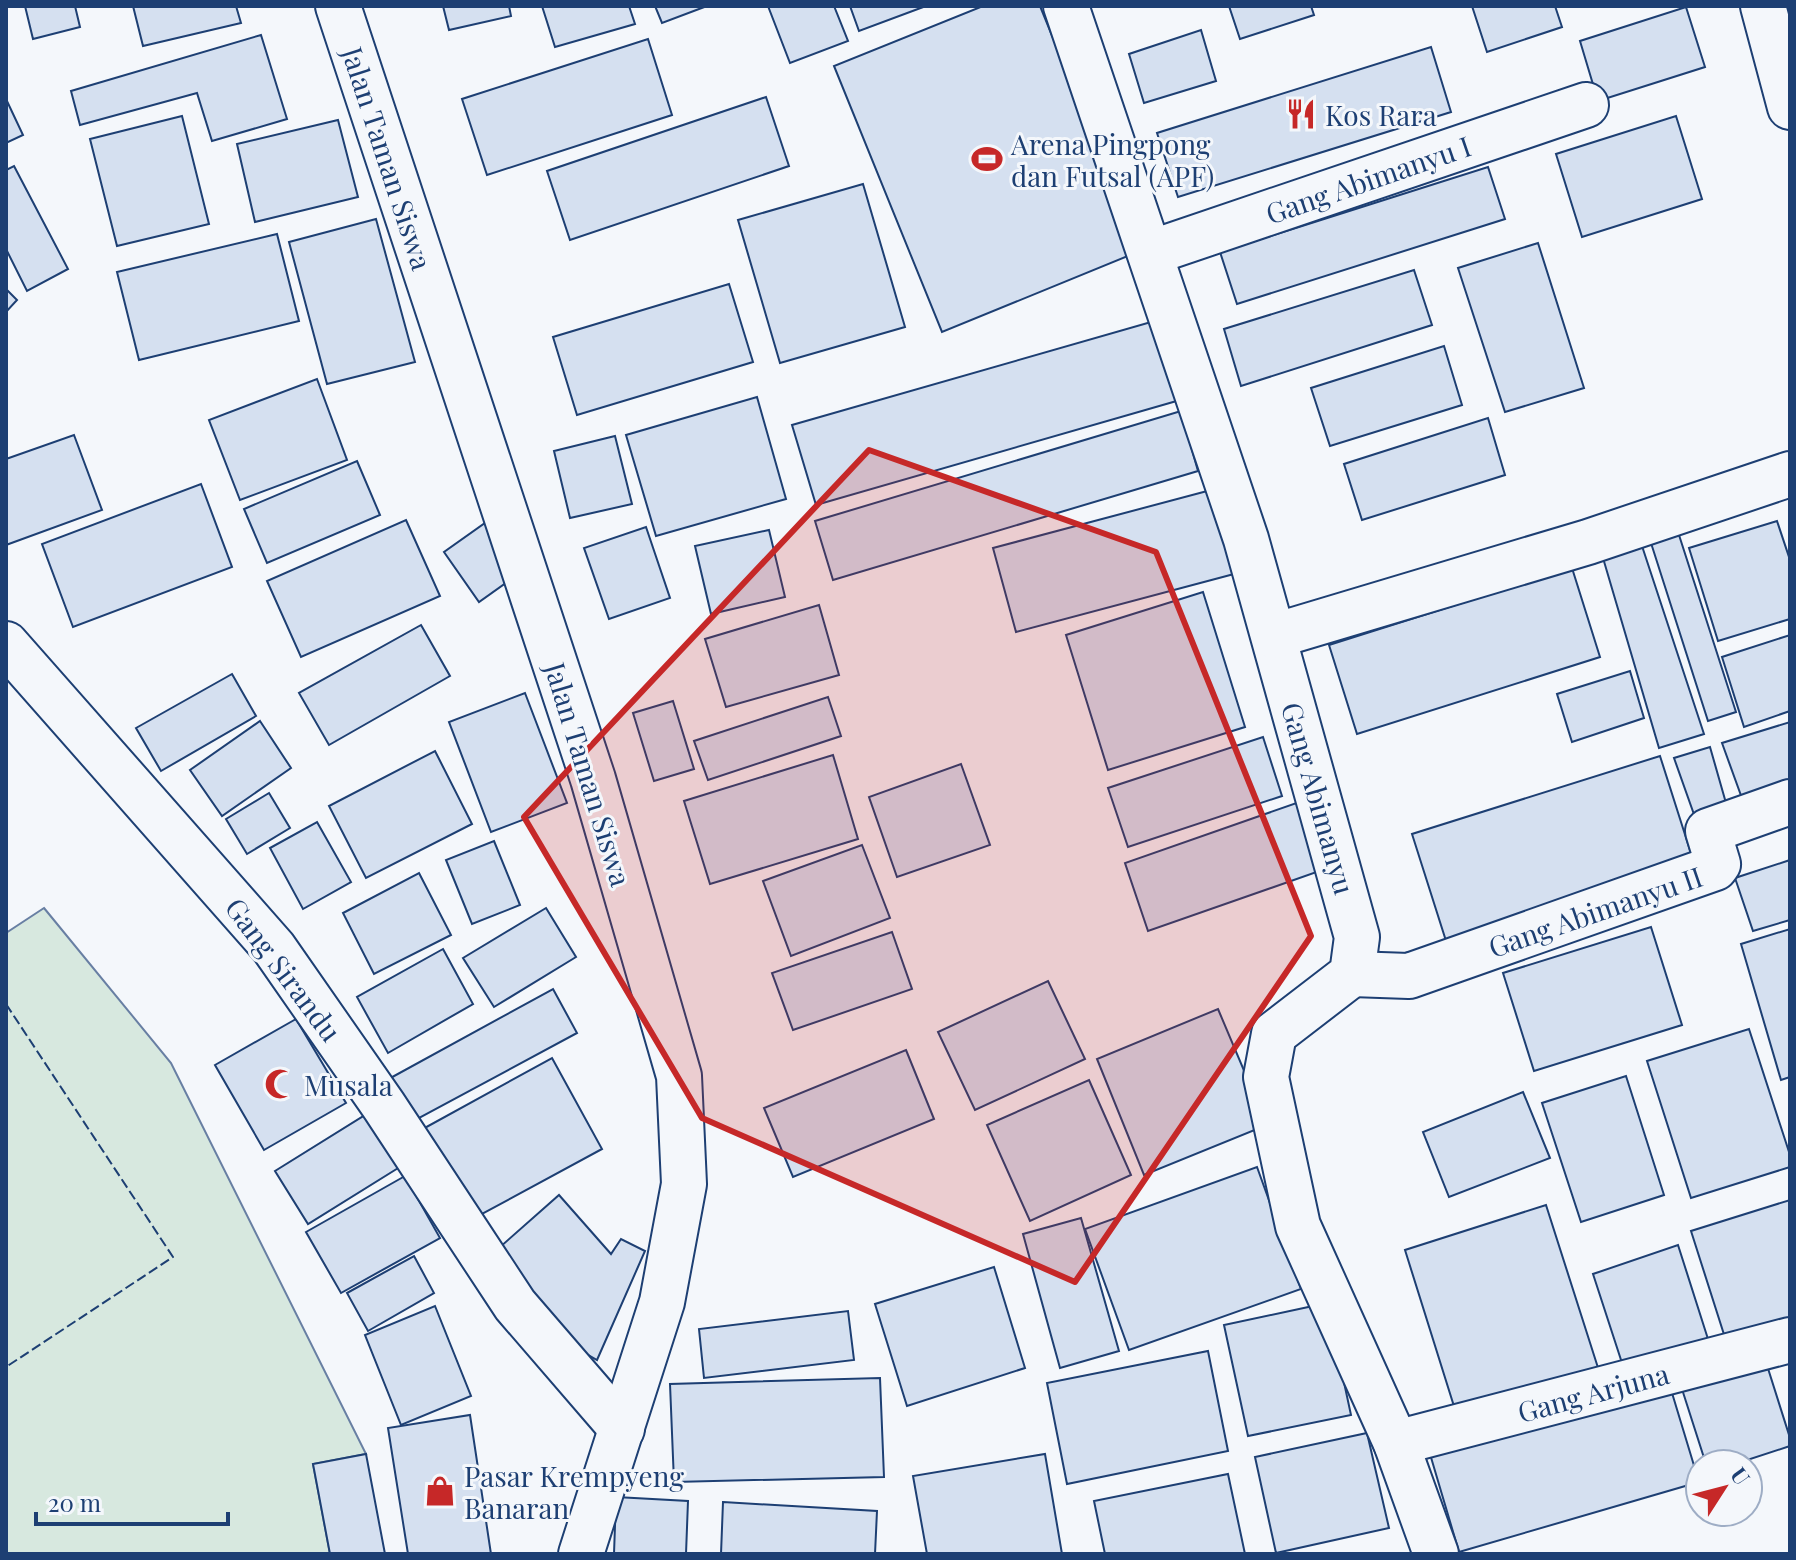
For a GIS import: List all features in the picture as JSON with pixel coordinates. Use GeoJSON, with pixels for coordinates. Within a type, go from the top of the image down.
{"type":"FeatureCollection","features":[{"type":"Feature","properties":{"kind":"street","name":"Jalan Taman Siswa"},"geometry":{"type":"LineString","coordinates":[[338,6],[593,779],[679,1076],[684,1184],[662,1302],[581,1554]]}},
{"type":"Feature","properties":{"kind":"street","name":"Gang Abimanyu"},"geometry":{"type":"LineString","coordinates":[[1066,6],[1246,539],[1357,937],[1352,974]]}},
{"type":"Feature","properties":{"kind":"street"},"geometry":{"type":"LineString","coordinates":[[1763,6],[1790,107]]}},
{"type":"Feature","properties":{"kind":"street","name":"Gang Abimanyu I"},"geometry":{"type":"LineString","coordinates":[[1150,253],[1586,105]]}},
{"type":"Feature","properties":{"kind":"street"},"geometry":{"type":"LineString","coordinates":[[1274,636],[1788,480]]}},
{"type":"Feature","properties":{"kind":"street","name":"Gang Sirandu"},"geometry":{"type":"LineString","coordinates":[[6,644],[274,948],[384,1106],[515,1305],[622,1429]]}},
{"type":"Feature","properties":{"kind":"street","name":"Gang Abimanyu II"},"geometry":{"type":"LineString","coordinates":[[1352,974],[1409,976],[1715,868],[1718,864],[1708,831],[1790,802]]}},
{"type":"Feature","properties":{"kind":"street"},"geometry":{"type":"LineString","coordinates":[[1352,974],[1274,1034],[1266,1077],[1298,1226],[1396,1443],[1436,1554]]}},
{"type":"Feature","properties":{"kind":"street","name":"Gang Arjuna"},"geometry":{"type":"LineString","coordinates":[[1396,1443],[1790,1340]]}},
{"type":"Feature","properties":{"kind":"highlighted area"},"geometry":{"type":"Polygon","coordinates":[[[869,450],[1156,552],[1311,936],[1075,1282],[702,1118],[524,817],[869,450]]]}},
{"type":"Feature","properties":{"kind":"shaded area"},"geometry":{"type":"Polygon","coordinates":[[[44,908],[171,1063],[366,1454],[313,1464],[330,1554],[6,1554],[6,933],[44,908]]]}},
{"type":"Feature","properties":{"kind":"building"},"geometry":{"type":"Polygon","coordinates":[[[25,6],[75,6],[80,27],[33,39],[25,6]]]}},
{"type":"Feature","properties":{"kind":"building"},"geometry":{"type":"Polygon","coordinates":[[[133,6],[236,6],[241,23],[143,46],[133,6]]]}},
{"type":"Feature","properties":{"kind":"building"},"geometry":{"type":"Polygon","coordinates":[[[443,6],[509,6],[511,16],[449,30],[443,6]]]}},
{"type":"Feature","properties":{"kind":"building"},"geometry":{"type":"Polygon","coordinates":[[[542,6],[629,6],[635,24],[555,47],[542,6]]]}},
{"type":"Feature","properties":{"kind":"building"},"geometry":{"type":"Polygon","coordinates":[[[655,6],[707,6],[662,23],[655,6]]]}},
{"type":"Feature","properties":{"kind":"building"},"geometry":{"type":"Polygon","coordinates":[[[768,6],[834,6],[848,41],[790,63],[768,6]]]}},
{"type":"Feature","properties":{"kind":"building"},"geometry":{"type":"Polygon","coordinates":[[[850,6],[926,6],[859,31],[850,6]]]}},
{"type":"Feature","properties":{"kind":"building","name":"Arena Pingpong dan Futsal (APF)"},"geometry":{"type":"Polygon","coordinates":[[[983,6],[1040,6],[1140,251],[942,332],[834,66],[983,6]]]}},
{"type":"Feature","properties":{"kind":"building"},"geometry":{"type":"Polygon","coordinates":[[[1229,6],[1311,6],[1314,15],[1240,39],[1229,6]]]}},
{"type":"Feature","properties":{"kind":"building"},"geometry":{"type":"Polygon","coordinates":[[[1472,6],[1555,6],[1562,27],[1487,52],[1472,6]]]}},
{"type":"Feature","properties":{"kind":"building"},"geometry":{"type":"Polygon","coordinates":[[[1686,7],[1705,67],[1598,101],[1580,41],[1686,7]]]}},
{"type":"Feature","properties":{"kind":"building"},"geometry":{"type":"Polygon","coordinates":[[[1201,30],[1216,81],[1144,103],[1129,54],[1201,30]]]}},
{"type":"Feature","properties":{"kind":"building"},"geometry":{"type":"Polygon","coordinates":[[[261,35],[287,119],[212,141],[197,93],[80,125],[71,91],[261,35]]]}},
{"type":"Feature","properties":{"kind":"building"},"geometry":{"type":"Polygon","coordinates":[[[648,39],[672,115],[487,175],[462,99],[648,39]]]}},
{"type":"Feature","properties":{"kind":"building"},"geometry":{"type":"Polygon","coordinates":[[[1431,47],[1451,112],[1178,197],[1157,133],[1431,47]]]}},
{"type":"Feature","properties":{"kind":"building"},"geometry":{"type":"Polygon","coordinates":[[[766,97],[789,166],[570,240],[547,171],[766,97]]]}},
{"type":"Feature","properties":{"kind":"building"},"geometry":{"type":"Polygon","coordinates":[[[6,99],[23,135],[6,143],[6,99]]]}},
{"type":"Feature","properties":{"kind":"building"},"geometry":{"type":"Polygon","coordinates":[[[182,116],[209,224],[117,246],[90,139],[182,116]]]}},
{"type":"Feature","properties":{"kind":"building"},"geometry":{"type":"Polygon","coordinates":[[[1676,116],[1702,199],[1582,237],[1556,154],[1676,116]]]}},
{"type":"Feature","properties":{"kind":"building"},"geometry":{"type":"Polygon","coordinates":[[[338,120],[358,197],[255,222],[237,144],[338,120]]]}},
{"type":"Feature","properties":{"kind":"building"},"geometry":{"type":"Polygon","coordinates":[[[14,166],[68,269],[27,291],[6,249],[6,170],[14,166]]]}},
{"type":"Feature","properties":{"kind":"building"},"geometry":{"type":"Polygon","coordinates":[[[1488,167],[1505,219],[1237,304],[1220,252],[1488,167]]]}},
{"type":"Feature","properties":{"kind":"building"},"geometry":{"type":"Polygon","coordinates":[[[863,184],[905,327],[780,363],[738,220],[863,184]]]}},
{"type":"Feature","properties":{"kind":"building"},"geometry":{"type":"Polygon","coordinates":[[[376,219],[415,362],[327,384],[289,242],[376,219]]]}},
{"type":"Feature","properties":{"kind":"building"},"geometry":{"type":"Polygon","coordinates":[[[277,234],[299,321],[139,360],[117,272],[277,234]]]}},
{"type":"Feature","properties":{"kind":"building"},"geometry":{"type":"Polygon","coordinates":[[[1538,243],[1584,388],[1505,412],[1458,268],[1538,243]]]}},
{"type":"Feature","properties":{"kind":"building"},"geometry":{"type":"Polygon","coordinates":[[[1414,270],[1432,325],[1241,386],[1224,329],[1414,270]]]}},
{"type":"Feature","properties":{"kind":"building"},"geometry":{"type":"Polygon","coordinates":[[[729,284],[753,362],[577,415],[553,337],[729,284]]]}},
{"type":"Feature","properties":{"kind":"building"},"geometry":{"type":"Polygon","coordinates":[[[6,289],[17,300],[6,312],[6,289]]]}},
{"type":"Feature","properties":{"kind":"building"},"geometry":{"type":"Polygon","coordinates":[[[1165,318],[1187,398],[816,505],[792,425],[1165,318]]]}},
{"type":"Feature","properties":{"kind":"building"},"geometry":{"type":"Polygon","coordinates":[[[1444,346],[1462,405],[1330,446],[1311,388],[1444,346]]]}},
{"type":"Feature","properties":{"kind":"building"},"geometry":{"type":"Polygon","coordinates":[[[317,379],[347,460],[240,500],[209,420],[317,379]]]}},
{"type":"Feature","properties":{"kind":"building"},"geometry":{"type":"Polygon","coordinates":[[[757,397],[786,499],[656,536],[626,435],[757,397]]]}},
{"type":"Feature","properties":{"kind":"building"},"geometry":{"type":"Polygon","coordinates":[[[1181,411],[1198,471],[833,580],[815,521],[1181,411]]]}},
{"type":"Feature","properties":{"kind":"building"},"geometry":{"type":"Polygon","coordinates":[[[1488,418],[1505,475],[1362,520],[1344,464],[1488,418]]]}},
{"type":"Feature","properties":{"kind":"building"},"geometry":{"type":"Polygon","coordinates":[[[74,435],[102,510],[6,545],[6,459],[74,435]]]}},
{"type":"Feature","properties":{"kind":"building"},"geometry":{"type":"Polygon","coordinates":[[[615,436],[632,504],[570,518],[554,451],[615,436]]]}},
{"type":"Feature","properties":{"kind":"building"},"geometry":{"type":"Polygon","coordinates":[[[357,461],[380,515],[267,563],[244,509],[357,461]]]}},
{"type":"Feature","properties":{"kind":"building"},"geometry":{"type":"Polygon","coordinates":[[[201,484],[232,567],[73,627],[42,544],[201,484]]]}},
{"type":"Feature","properties":{"kind":"building"},"geometry":{"type":"Polygon","coordinates":[[[1211,490],[1234,574],[1016,632],[993,548],[1211,490]]]}},
{"type":"Feature","properties":{"kind":"building"},"geometry":{"type":"Polygon","coordinates":[[[406,520],[440,596],[301,657],[267,581],[406,520]]]}},
{"type":"Feature","properties":{"kind":"building"},"geometry":{"type":"Polygon","coordinates":[[[1777,521],[1790,560],[1790,619],[1718,641],[1689,548],[1777,521]]]}},
{"type":"Feature","properties":{"kind":"building"},"geometry":{"type":"Polygon","coordinates":[[[485,523],[520,573],[479,602],[444,552],[485,523]]]}},
{"type":"Feature","properties":{"kind":"building"},"geometry":{"type":"Polygon","coordinates":[[[646,527],[670,598],[609,619],[584,548],[646,527]]]}},
{"type":"Feature","properties":{"kind":"building"},"geometry":{"type":"Polygon","coordinates":[[[769,530],[785,597],[711,614],[695,546],[769,530]]]}},
{"type":"Feature","properties":{"kind":"building"},"geometry":{"type":"Polygon","coordinates":[[[1679,535],[1736,712],[1708,721],[1651,543],[1679,535]]]}},
{"type":"Feature","properties":{"kind":"building"},"geometry":{"type":"Polygon","coordinates":[[[1642,546],[1704,734],[1659,748],[1603,558],[1642,546]]]}},
{"type":"Feature","properties":{"kind":"building"},"geometry":{"type":"Polygon","coordinates":[[[1572,568],[1600,657],[1357,734],[1329,645],[1572,568]]]}},
{"type":"Feature","properties":{"kind":"building"},"geometry":{"type":"Polygon","coordinates":[[[1203,592],[1245,727],[1108,770],[1066,635],[1203,592]]]}},
{"type":"Feature","properties":{"kind":"building"},"geometry":{"type":"Polygon","coordinates":[[[819,605],[839,675],[726,707],[705,639],[819,605]]]}},
{"type":"Feature","properties":{"kind":"building"},"geometry":{"type":"Polygon","coordinates":[[[421,625],[450,676],[329,745],[299,693],[421,625]]]}},
{"type":"Feature","properties":{"kind":"building"},"geometry":{"type":"Polygon","coordinates":[[[1790,635],[1790,711],[1744,727],[1722,657],[1790,635]]]}},
{"type":"Feature","properties":{"kind":"building"},"geometry":{"type":"Polygon","coordinates":[[[1630,671],[1644,718],[1572,742],[1557,694],[1630,671]]]}},
{"type":"Feature","properties":{"kind":"building"},"geometry":{"type":"Polygon","coordinates":[[[232,674],[256,716],[161,771],[136,728],[232,674]]]}},
{"type":"Feature","properties":{"kind":"building"},"geometry":{"type":"Polygon","coordinates":[[[525,693],[567,803],[491,832],[449,722],[525,693]]]}},
{"type":"Feature","properties":{"kind":"building"},"geometry":{"type":"Polygon","coordinates":[[[828,697],[841,736],[708,780],[694,741],[828,697]]]}},
{"type":"Feature","properties":{"kind":"building"},"geometry":{"type":"Polygon","coordinates":[[[673,701],[694,769],[654,781],[633,713],[673,701]]]}},
{"type":"Feature","properties":{"kind":"building"},"geometry":{"type":"Polygon","coordinates":[[[260,721],[291,768],[222,816],[190,770],[260,721]]]}},
{"type":"Feature","properties":{"kind":"building"},"geometry":{"type":"Polygon","coordinates":[[[1790,722],[1790,785],[1743,801],[1722,743],[1790,722]]]}},
{"type":"Feature","properties":{"kind":"building"},"geometry":{"type":"Polygon","coordinates":[[[1263,737],[1282,796],[1128,847],[1108,788],[1263,737]]]}},
{"type":"Feature","properties":{"kind":"building"},"geometry":{"type":"Polygon","coordinates":[[[1710,747],[1728,810],[1696,820],[1674,758],[1710,747]]]}},
{"type":"Feature","properties":{"kind":"building"},"geometry":{"type":"Polygon","coordinates":[[[435,751],[472,824],[366,878],[329,806],[435,751]]]}},
{"type":"Feature","properties":{"kind":"building"},"geometry":{"type":"Polygon","coordinates":[[[833,755],[858,839],[710,884],[684,801],[833,755]]]}},
{"type":"Feature","properties":{"kind":"building"},"geometry":{"type":"Polygon","coordinates":[[[1660,756],[1695,866],[1447,944],[1412,834],[1660,756]]]}},
{"type":"Feature","properties":{"kind":"building"},"geometry":{"type":"Polygon","coordinates":[[[961,764],[990,845],[897,877],[869,797],[961,764]]]}},
{"type":"Feature","properties":{"kind":"building"},"geometry":{"type":"Polygon","coordinates":[[[269,793],[290,828],[247,854],[226,819],[269,793]]]}},
{"type":"Feature","properties":{"kind":"building"},"geometry":{"type":"Polygon","coordinates":[[[1308,799],[1331,867],[1148,931],[1125,863],[1308,799]]]}},
{"type":"Feature","properties":{"kind":"building"},"geometry":{"type":"Polygon","coordinates":[[[317,822],[351,882],[303,909],[270,848],[317,822]]]}},
{"type":"Feature","properties":{"kind":"building"},"geometry":{"type":"Polygon","coordinates":[[[494,841],[520,905],[472,924],[446,860],[494,841]]]}},
{"type":"Feature","properties":{"kind":"building"},"geometry":{"type":"Polygon","coordinates":[[[862,845],[890,918],[791,956],[763,881],[862,845]]]}},
{"type":"Feature","properties":{"kind":"building"},"geometry":{"type":"Polygon","coordinates":[[[1790,860],[1790,920],[1753,931],[1735,878],[1790,860]]]}},
{"type":"Feature","properties":{"kind":"building"},"geometry":{"type":"Polygon","coordinates":[[[419,873],[451,935],[374,974],[343,913],[419,873]]]}},
{"type":"Feature","properties":{"kind":"building"},"geometry":{"type":"Polygon","coordinates":[[[546,908],[576,957],[494,1007],[463,958],[546,908]]]}},
{"type":"Feature","properties":{"kind":"building"},"geometry":{"type":"Polygon","coordinates":[[[1651,927],[1682,1025],[1534,1071],[1503,973],[1651,927]]]}},
{"type":"Feature","properties":{"kind":"building"},"geometry":{"type":"Polygon","coordinates":[[[1790,929],[1790,1077],[1781,1080],[1741,944],[1790,929]]]}},
{"type":"Feature","properties":{"kind":"building"},"geometry":{"type":"Polygon","coordinates":[[[892,932],[912,989],[793,1030],[772,973],[892,932]]]}},
{"type":"Feature","properties":{"kind":"building"},"geometry":{"type":"Polygon","coordinates":[[[443,949],[473,1004],[388,1053],[357,997],[443,949]]]}},
{"type":"Feature","properties":{"kind":"building"},"geometry":{"type":"Polygon","coordinates":[[[1048,981],[1085,1059],[975,1110],[938,1032],[1048,981]]]}},
{"type":"Feature","properties":{"kind":"building"},"geometry":{"type":"Polygon","coordinates":[[[553,989],[577,1033],[408,1124],[385,1081],[553,989]]]}},
{"type":"Feature","properties":{"kind":"building"},"geometry":{"type":"Polygon","coordinates":[[[1218,1009],[1267,1125],[1144,1175],[1097,1059],[1218,1009]]]}},
{"type":"Feature","properties":{"kind":"building","name":"Musala"},"geometry":{"type":"Polygon","coordinates":[[[296,1019],[346,1103],[264,1150],[215,1065],[296,1019]]]}},
{"type":"Feature","properties":{"kind":"building"},"geometry":{"type":"Polygon","coordinates":[[[1749,1029],[1790,1155],[1790,1167],[1691,1198],[1647,1061],[1749,1029]]]}},
{"type":"Feature","properties":{"kind":"building"},"geometry":{"type":"Polygon","coordinates":[[[906,1050],[934,1119],[793,1177],[764,1108],[906,1050]]]}},
{"type":"Feature","properties":{"kind":"building"},"geometry":{"type":"Polygon","coordinates":[[[552,1058],[602,1149],[469,1221],[421,1130],[552,1058]]]}},
{"type":"Feature","properties":{"kind":"building"},"geometry":{"type":"Polygon","coordinates":[[[1626,1076],[1664,1195],[1581,1222],[1542,1103],[1626,1076]]]}},
{"type":"Feature","properties":{"kind":"building"},"geometry":{"type":"Polygon","coordinates":[[[1089,1080],[1131,1175],[1030,1221],[987,1125],[1089,1080]]]}},
{"type":"Feature","properties":{"kind":"building"},"geometry":{"type":"Polygon","coordinates":[[[1523,1092],[1550,1158],[1449,1197],[1423,1132],[1523,1092]]]}},
{"type":"Feature","properties":{"kind":"building"},"geometry":{"type":"Polygon","coordinates":[[[370,1112],[403,1165],[308,1224],[275,1171],[370,1112]]]}},
{"type":"Feature","properties":{"kind":"building"},"geometry":{"type":"Polygon","coordinates":[[[1257,1167],[1301,1289],[1129,1350],[1085,1229],[1257,1167]]]}},
{"type":"Feature","properties":{"kind":"building"},"geometry":{"type":"Polygon","coordinates":[[[405,1176],[440,1238],[341,1293],[306,1232],[405,1176]]]}},
{"type":"Feature","properties":{"kind":"building"},"geometry":{"type":"Polygon","coordinates":[[[559,1195],[611,1254],[621,1239],[645,1251],[597,1360],[559,1338],[491,1255],[559,1195]]]}},
{"type":"Feature","properties":{"kind":"building"},"geometry":{"type":"Polygon","coordinates":[[[1790,1200],[1790,1327],[1728,1347],[1691,1231],[1790,1200]]]}},
{"type":"Feature","properties":{"kind":"building"},"geometry":{"type":"Polygon","coordinates":[[[1546,1205],[1600,1374],[1458,1419],[1405,1250],[1546,1205]]]}},
{"type":"Feature","properties":{"kind":"building"},"geometry":{"type":"Polygon","coordinates":[[[1081,1218],[1119,1351],[1060,1368],[1023,1234],[1081,1218]]]}},
{"type":"Feature","properties":{"kind":"building"},"geometry":{"type":"Polygon","coordinates":[[[1678,1245],[1708,1339],[1623,1366],[1593,1274],[1678,1245]]]}},
{"type":"Feature","properties":{"kind":"building"},"geometry":{"type":"Polygon","coordinates":[[[414,1256],[434,1293],[368,1331],[347,1293],[414,1256]]]}},
{"type":"Feature","properties":{"kind":"building"},"geometry":{"type":"Polygon","coordinates":[[[994,1267],[1025,1368],[907,1406],[875,1304],[994,1267]]]}},
{"type":"Feature","properties":{"kind":"building"},"geometry":{"type":"Polygon","coordinates":[[[1327,1303],[1351,1415],[1248,1436],[1224,1325],[1327,1303]]]}},
{"type":"Feature","properties":{"kind":"building"},"geometry":{"type":"Polygon","coordinates":[[[435,1306],[471,1396],[401,1425],[365,1335],[435,1306]]]}},
{"type":"Feature","properties":{"kind":"building"},"geometry":{"type":"Polygon","coordinates":[[[848,1311],[854,1360],[704,1378],[699,1329],[848,1311]]]}},
{"type":"Feature","properties":{"kind":"building"},"geometry":{"type":"Polygon","coordinates":[[[1208,1351],[1228,1451],[1067,1484],[1047,1383],[1208,1351]]]}},
{"type":"Feature","properties":{"kind":"building"},"geometry":{"type":"Polygon","coordinates":[[[1765,1359],[1790,1446],[1764,1455],[1764,1448],[1701,1448],[1681,1386],[1765,1359]]]}},
{"type":"Feature","properties":{"kind":"building"},"geometry":{"type":"Polygon","coordinates":[[[880,1378],[884,1477],[674,1482],[670,1384],[880,1378]]]}},
{"type":"Feature","properties":{"kind":"building"},"geometry":{"type":"Polygon","coordinates":[[[1669,1383],[1689,1448],[1684,1448],[1684,1486],[1459,1552],[1430,1454],[1669,1383]]]}},
{"type":"Feature","properties":{"kind":"building","name":"Pasar Krempyeng Banaran"},"geometry":{"type":"Polygon","coordinates":[[[470,1415],[491,1554],[408,1554],[388,1428],[470,1415]]]}},
{"type":"Feature","properties":{"kind":"building"},"geometry":{"type":"Polygon","coordinates":[[[1367,1433],[1389,1528],[1276,1553],[1255,1457],[1367,1433]]]}},
{"type":"Feature","properties":{"kind":"building"},"geometry":{"type":"Polygon","coordinates":[[[366,1454],[385,1554],[330,1554],[313,1464],[366,1454]]]}},
{"type":"Feature","properties":{"kind":"building"},"geometry":{"type":"Polygon","coordinates":[[[1045,1454],[1062,1554],[927,1554],[913,1476],[1045,1454]]]}},
{"type":"Feature","properties":{"kind":"building"},"geometry":{"type":"Polygon","coordinates":[[[1228,1474],[1245,1554],[1105,1554],[1094,1501],[1228,1474]]]}},
{"type":"Feature","properties":{"kind":"building"},"geometry":{"type":"Polygon","coordinates":[[[616,1497],[688,1501],[686,1554],[614,1554],[616,1497]]]}},
{"type":"Feature","properties":{"kind":"building"},"geometry":{"type":"Polygon","coordinates":[[[723,1502],[877,1511],[875,1554],[721,1554],[723,1502]]]}},
{"type":"Feature","properties":{"kind":"fence"},"geometry":{"type":"LineString","coordinates":[[6,1004],[173,1257],[6,1367]]}},
{"type":"Feature","properties":{"kind":"place","name":"Kos Rara"},"geometry":{"type":"Point","coordinates":[1301,114]}},
{"type":"Feature","properties":{"kind":"place","name":"Arena Pingpong dan Futsal (APF)"},"geometry":{"type":"Point","coordinates":[987,159]}},
{"type":"Feature","properties":{"kind":"place","name":"Musala"},"geometry":{"type":"Point","coordinates":[280,1084]}},
{"type":"Feature","properties":{"kind":"place","name":"Pasar Krempyeng Banaran"},"geometry":{"type":"Point","coordinates":[440,1491]}}]}
